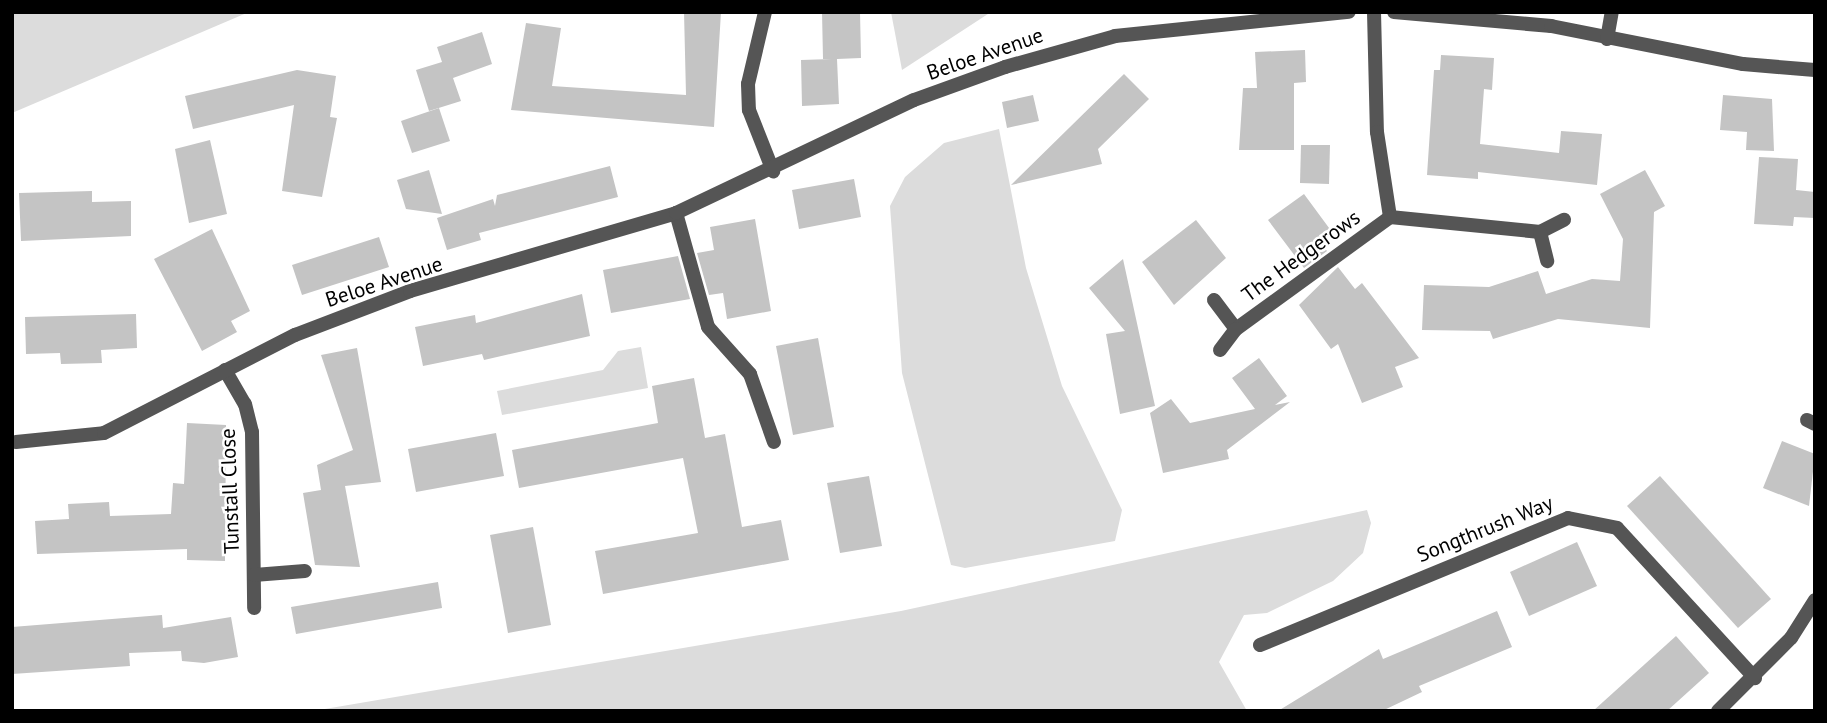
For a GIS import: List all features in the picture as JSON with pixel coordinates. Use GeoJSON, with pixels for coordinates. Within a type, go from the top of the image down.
{"type":"FeatureCollection","features":[{"type":"Feature","properties":{"kind":"street"},"geometry":{"type":"LineString","coordinates":[[765,12],[748,85],[749,110],[773,171]]}},
{"type":"Feature","properties":{"kind":"street","name":"Beloe Avenue"},"geometry":{"type":"LineString","coordinates":[[13,442],[104,433],[295,335],[410,291],[676,213],[773,171],[914,100],[1005,67],[1115,36],[1209,17],[1349,12]]}},
{"type":"Feature","properties":{"kind":"street","name":"The Hedgerows"},"geometry":{"type":"LineString","coordinates":[[1374,12],[1377,132],[1390,217]]}},
{"type":"Feature","properties":{"kind":"street"},"geometry":{"type":"LineString","coordinates":[[1394,12],[1550,26],[1743,64],[1815,70]]}},
{"type":"Feature","properties":{"kind":"street"},"geometry":{"type":"LineString","coordinates":[[1607,39],[1612,12]]}},
{"type":"Feature","properties":{"kind":"street"},"geometry":{"type":"LineString","coordinates":[[676,213],[708,327],[750,374],[774,442]]}},
{"type":"Feature","properties":{"kind":"street","name":"The Hedgerows"},"geometry":{"type":"LineString","coordinates":[[1220,350],[1236,329],[1390,217],[1541,232]]}},
{"type":"Feature","properties":{"kind":"street"},"geometry":{"type":"LineString","coordinates":[[1547,261],[1541,232],[1564,220]]}},
{"type":"Feature","properties":{"kind":"street","name":"The Hedgerows"},"geometry":{"type":"LineString","coordinates":[[1214,300],[1236,329]]}},
{"type":"Feature","properties":{"kind":"street","name":"Tunstall Close"},"geometry":{"type":"LineString","coordinates":[[225,370],[245,404],[252,432],[254,608]]}},
{"type":"Feature","properties":{"kind":"street","name":"Songthrush Way"},"geometry":{"type":"LineString","coordinates":[[1260,645],[1568,518],[1618,528],[1755,678]]}},
{"type":"Feature","properties":{"kind":"street","name":"Tunstall Close"},"geometry":{"type":"LineString","coordinates":[[254,575],[305,571]]}},
{"type":"Feature","properties":{"kind":"street"},"geometry":{"type":"LineString","coordinates":[[1718,711],[1755,678],[1815,600]]}},
{"type":"Feature","properties":{"kind":"shaded area"},"geometry":{"type":"Polygon","coordinates":[[[12,12],[249,12],[12,113],[12,12]]]}},
{"type":"Feature","properties":{"kind":"shaded area"},"geometry":{"type":"Polygon","coordinates":[[[891,12],[991,12],[902,70],[891,12]]]}},
{"type":"Feature","properties":{"kind":"shaded area"},"geometry":{"type":"Polygon","coordinates":[[[999,129],[1026,268],[1062,386],[1122,510],[1115,541],[965,568],[951,565],[902,373],[890,206],[905,177],[944,143],[999,129]]]}},
{"type":"Feature","properties":{"kind":"shaded area"},"geometry":{"type":"Polygon","coordinates":[[[641,347],[648,388],[502,415],[497,391],[603,370],[618,351],[641,347]]]}},
{"type":"Feature","properties":{"kind":"shaded area"},"geometry":{"type":"Polygon","coordinates":[[[1367,510],[1371,523],[1363,553],[1333,581],[1267,613],[1244,615],[1219,662],[1247,711],[313,711],[901,611],[1367,510]]]}},
{"type":"Feature","properties":{"kind":"building"},"geometry":{"type":"Polygon","coordinates":[[[684,12],[721,12],[714,127],[511,110],[526,23],[561,28],[552,86],[686,95],[684,12]]]}},
{"type":"Feature","properties":{"kind":"building"},"geometry":{"type":"Polygon","coordinates":[[[822,12],[860,12],[861,58],[837,59],[839,104],[802,106],[801,60],[832,59],[823,59],[822,12]]]}},
{"type":"Feature","properties":{"kind":"building"},"geometry":{"type":"Polygon","coordinates":[[[482,32],[492,64],[453,78],[461,101],[429,111],[416,70],[442,62],[437,47],[482,32]]]}},
{"type":"Feature","properties":{"kind":"building"},"geometry":{"type":"Polygon","coordinates":[[[1305,50],[1306,82],[1294,83],[1294,150],[1239,150],[1243,88],[1257,88],[1255,52],[1305,50]]]}},
{"type":"Feature","properties":{"kind":"building"},"geometry":{"type":"Polygon","coordinates":[[[1441,55],[1494,58],[1492,90],[1484,89],[1480,144],[1559,153],[1561,131],[1602,134],[1597,185],[1478,172],[1478,179],[1427,175],[1434,70],[1440,70],[1441,55]]]}},
{"type":"Feature","properties":{"kind":"building"},"geometry":{"type":"Polygon","coordinates":[[[297,70],[336,76],[330,117],[337,118],[322,197],[282,191],[294,105],[193,129],[185,96],[297,70]]]}},
{"type":"Feature","properties":{"kind":"building"},"geometry":{"type":"Polygon","coordinates":[[[1124,74],[1149,99],[1098,149],[1102,164],[1011,185],[1124,74]]]}},
{"type":"Feature","properties":{"kind":"building"},"geometry":{"type":"Polygon","coordinates":[[[1033,95],[1039,121],[1007,128],[1002,102],[1033,95]]]}},
{"type":"Feature","properties":{"kind":"building"},"geometry":{"type":"Polygon","coordinates":[[[1723,95],[1772,99],[1774,151],[1746,150],[1747,132],[1720,130],[1723,95]]]}},
{"type":"Feature","properties":{"kind":"building"},"geometry":{"type":"Polygon","coordinates":[[[439,108],[450,141],[412,153],[401,121],[439,108]]]}},
{"type":"Feature","properties":{"kind":"building"},"geometry":{"type":"Polygon","coordinates":[[[210,140],[227,214],[189,223],[175,149],[210,140]]]}},
{"type":"Feature","properties":{"kind":"building"},"geometry":{"type":"Polygon","coordinates":[[[1301,145],[1330,145],[1329,184],[1300,183],[1301,145]]]}},
{"type":"Feature","properties":{"kind":"building"},"geometry":{"type":"Polygon","coordinates":[[[1759,157],[1798,159],[1796,190],[1815,192],[1815,218],[1794,217],[1793,226],[1754,224],[1759,157]]]}},
{"type":"Feature","properties":{"kind":"building"},"geometry":{"type":"Polygon","coordinates":[[[610,166],[618,197],[479,233],[481,240],[447,250],[437,218],[493,199],[495,206],[497,195],[610,166]]]}},
{"type":"Feature","properties":{"kind":"building"},"geometry":{"type":"Polygon","coordinates":[[[429,170],[442,214],[406,209],[397,180],[429,170]]]}},
{"type":"Feature","properties":{"kind":"building"},"geometry":{"type":"Polygon","coordinates":[[[1645,170],[1665,206],[1654,212],[1650,328],[1558,319],[1493,339],[1490,331],[1422,330],[1424,285],[1489,287],[1538,271],[1546,294],[1592,279],[1620,281],[1623,239],[1600,194],[1645,170]]]}},
{"type":"Feature","properties":{"kind":"building"},"geometry":{"type":"Polygon","coordinates":[[[854,179],[861,217],[799,229],[792,190],[854,179]]]}},
{"type":"Feature","properties":{"kind":"building"},"geometry":{"type":"Polygon","coordinates":[[[92,191],[92,202],[131,201],[131,236],[21,241],[19,193],[92,191]]]}},
{"type":"Feature","properties":{"kind":"building"},"geometry":{"type":"Polygon","coordinates":[[[1304,194],[1332,232],[1320,242],[1327,251],[1304,268],[1268,220],[1304,194]]]}},
{"type":"Feature","properties":{"kind":"building"},"geometry":{"type":"Polygon","coordinates":[[[755,219],[771,311],[727,319],[723,293],[709,295],[697,253],[714,250],[710,227],[755,219]]]}},
{"type":"Feature","properties":{"kind":"building"},"geometry":{"type":"Polygon","coordinates":[[[1196,220],[1226,258],[1174,305],[1142,262],[1196,220]]]}},
{"type":"Feature","properties":{"kind":"building"},"geometry":{"type":"Polygon","coordinates":[[[212,229],[250,311],[231,321],[237,332],[202,351],[154,259],[212,229]]]}},
{"type":"Feature","properties":{"kind":"building"},"geometry":{"type":"Polygon","coordinates":[[[379,237],[389,267],[302,295],[292,265],[379,237]]]}},
{"type":"Feature","properties":{"kind":"building"},"geometry":{"type":"Polygon","coordinates":[[[678,256],[690,299],[611,313],[603,270],[678,256]]]}},
{"type":"Feature","properties":{"kind":"building"},"geometry":{"type":"Polygon","coordinates":[[[1123,259],[1155,406],[1120,414],[1106,334],[1125,331],[1089,288],[1123,259]]]}},
{"type":"Feature","properties":{"kind":"building"},"geometry":{"type":"Polygon","coordinates":[[[1338,267],[1355,289],[1362,283],[1419,358],[1395,367],[1403,387],[1362,403],[1338,344],[1331,349],[1299,305],[1338,267]]]}},
{"type":"Feature","properties":{"kind":"building"},"geometry":{"type":"Polygon","coordinates":[[[582,294],[590,336],[484,360],[482,354],[423,366],[415,327],[475,315],[476,323],[582,294]]]}},
{"type":"Feature","properties":{"kind":"building"},"geometry":{"type":"Polygon","coordinates":[[[136,314],[137,348],[101,350],[102,363],[61,364],[60,353],[26,354],[25,317],[136,314]]]}},
{"type":"Feature","properties":{"kind":"building"},"geometry":{"type":"Polygon","coordinates":[[[818,338],[834,427],[793,435],[776,346],[818,338]]]}},
{"type":"Feature","properties":{"kind":"building"},"geometry":{"type":"Polygon","coordinates":[[[357,348],[381,482],[345,486],[360,567],[315,565],[303,493],[321,490],[317,465],[353,450],[321,355],[357,348]]]}},
{"type":"Feature","properties":{"kind":"building"},"geometry":{"type":"Polygon","coordinates":[[[1259,358],[1287,396],[1275,405],[1290,402],[1227,450],[1229,459],[1163,473],[1150,413],[1171,399],[1190,423],[1255,409],[1232,378],[1259,358]]]}},
{"type":"Feature","properties":{"kind":"building"},"geometry":{"type":"Polygon","coordinates":[[[694,378],[705,438],[725,434],[742,527],[781,520],[789,560],[603,594],[595,551],[698,533],[683,458],[519,488],[512,450],[658,423],[652,386],[694,378]]]}},
{"type":"Feature","properties":{"kind":"building"},"geometry":{"type":"Polygon","coordinates":[[[187,423],[226,425],[225,561],[187,560],[187,549],[37,554],[35,521],[69,519],[68,504],[109,502],[110,516],[171,514],[173,483],[184,484],[187,423]]]}},
{"type":"Feature","properties":{"kind":"building"},"geometry":{"type":"Polygon","coordinates":[[[496,433],[504,476],[416,492],[408,449],[496,433]]]}},
{"type":"Feature","properties":{"kind":"building"},"geometry":{"type":"Polygon","coordinates":[[[1782,441],[1815,454],[1809,506],[1763,488],[1782,441]]]}},
{"type":"Feature","properties":{"kind":"building"},"geometry":{"type":"Polygon","coordinates":[[[869,476],[882,546],[840,553],[827,483],[869,476]]]}},
{"type":"Feature","properties":{"kind":"building"},"geometry":{"type":"Polygon","coordinates":[[[1660,476],[1771,599],[1738,628],[1627,506],[1660,476]]]}},
{"type":"Feature","properties":{"kind":"building"},"geometry":{"type":"Polygon","coordinates":[[[533,527],[551,625],[508,633],[490,535],[533,527]]]}},
{"type":"Feature","properties":{"kind":"building"},"geometry":{"type":"Polygon","coordinates":[[[1577,542],[1597,586],[1529,616],[1510,572],[1577,542]]]}},
{"type":"Feature","properties":{"kind":"building"},"geometry":{"type":"Polygon","coordinates":[[[438,582],[442,608],[296,634],[291,607],[438,582]]]}},
{"type":"Feature","properties":{"kind":"building"},"geometry":{"type":"Polygon","coordinates":[[[1497,611],[1512,647],[1419,686],[1422,692],[1382,711],[1278,711],[1379,649],[1383,659],[1497,611]]]}},
{"type":"Feature","properties":{"kind":"building"},"geometry":{"type":"Polygon","coordinates":[[[162,615],[163,628],[231,617],[238,657],[204,663],[182,661],[181,651],[129,653],[130,666],[12,674],[12,627],[162,615]]]}},
{"type":"Feature","properties":{"kind":"building"},"geometry":{"type":"Polygon","coordinates":[[[1676,636],[1709,673],[1667,711],[1593,711],[1676,636]]]}}]}
